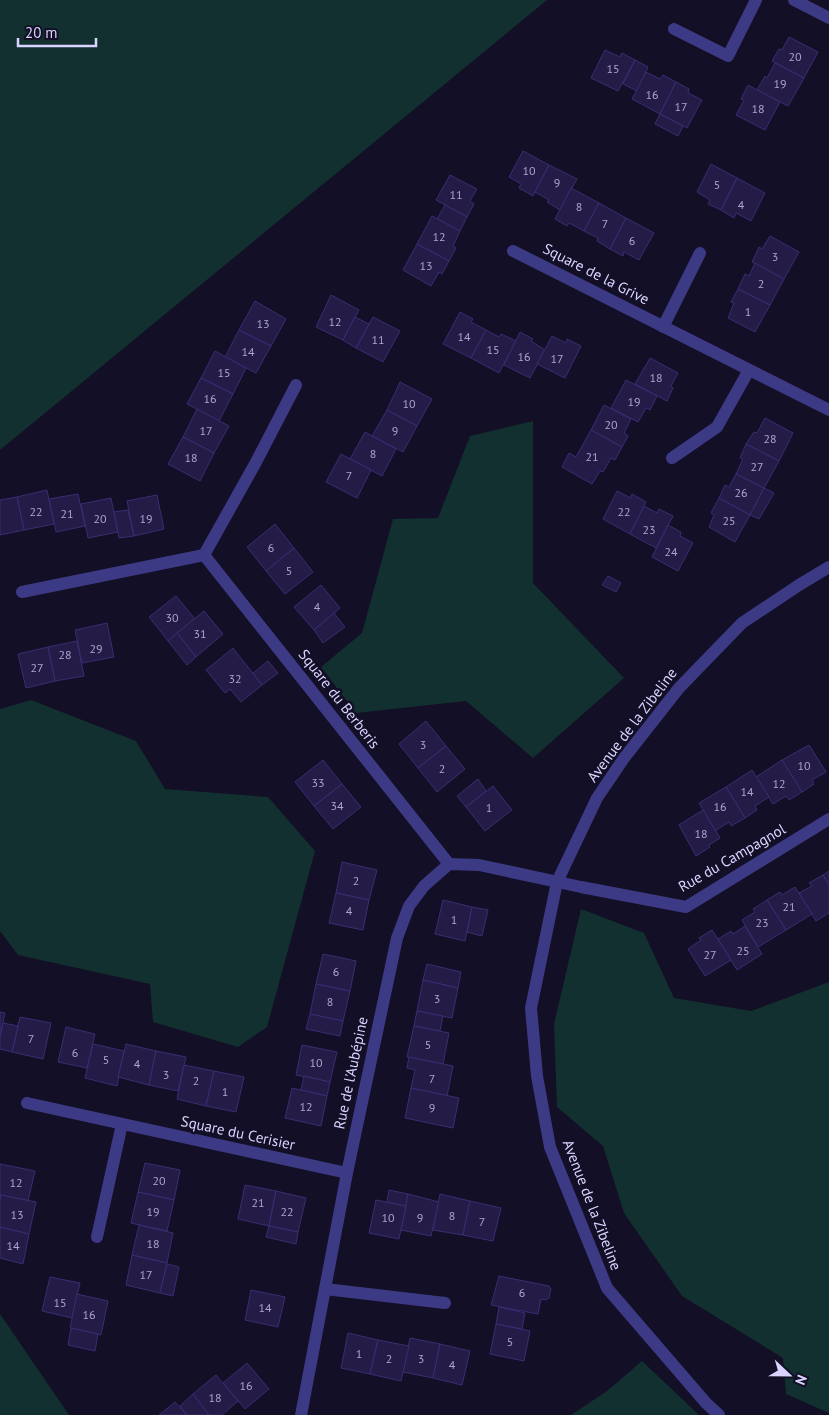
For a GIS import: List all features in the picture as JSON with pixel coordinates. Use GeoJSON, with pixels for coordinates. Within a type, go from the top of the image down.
{"type":"FeatureCollection","features":[{"type":"Feature","properties":{"kind":"street"},"geometry":{"type":"LineString","coordinates":[[674,29],[728,56],[756,0]]}},
{"type":"Feature","properties":{"kind":"street"},"geometry":{"type":"LineString","coordinates":[[794,0],[829,18]]}},
{"type":"Feature","properties":{"kind":"street","name":"Square de la Grive"},"geometry":{"type":"LineString","coordinates":[[514,251],[829,410]]}},
{"type":"Feature","properties":{"kind":"street"},"geometry":{"type":"LineString","coordinates":[[663,327],[700,253]]}},
{"type":"Feature","properties":{"kind":"street"},"geometry":{"type":"LineString","coordinates":[[672,458],[717,427],[749,370]]}},
{"type":"Feature","properties":{"kind":"street"},"geometry":{"type":"LineString","coordinates":[[22,592],[204,555],[255,464],[296,385]]}},
{"type":"Feature","properties":{"kind":"street","name":"Square du Berberis"},"geometry":{"type":"LineString","coordinates":[[204,555],[449,864]]}},
{"type":"Feature","properties":{"kind":"street","name":"Avenue de la Zibeline"},"geometry":{"type":"LineString","coordinates":[[718,1415],[607,1288],[550,1147],[537,1076],[531,1008],[558,882],[598,798],[624,758],[678,688],[742,623],[829,567]]}},
{"type":"Feature","properties":{"kind":"street","name":"Rue du Campagnol"},"geometry":{"type":"LineString","coordinates":[[558,882],[686,907],[829,819]]}},
{"type":"Feature","properties":{"kind":"street"},"geometry":{"type":"LineString","coordinates":[[449,864],[479,865],[558,882]]}},
{"type":"Feature","properties":{"kind":"street","name":"Rue de l'Aubépine"},"geometry":{"type":"LineString","coordinates":[[301,1415],[347,1173],[397,938],[409,906],[424,886],[449,864]]}},
{"type":"Feature","properties":{"kind":"street","name":"Square du Cerisier"},"geometry":{"type":"LineString","coordinates":[[27,1103],[347,1173]]}},
{"type":"Feature","properties":{"kind":"street"},"geometry":{"type":"LineString","coordinates":[[98,1237],[122,1124]]}},
{"type":"Feature","properties":{"kind":"street"},"geometry":{"type":"LineString","coordinates":[[325,1289],[444,1303]]}},
{"type":"Feature","properties":{"kind":"green space"},"geometry":{"type":"Polygon","coordinates":[[[0,0],[547,0],[0,450],[0,0]]]}},
{"type":"Feature","properties":{"kind":"green space"},"geometry":{"type":"Polygon","coordinates":[[[533,421],[533,583],[624,678],[533,758],[466,701],[356,713],[321,667],[362,633],[393,519],[438,518],[470,436],[533,421]]]}},
{"type":"Feature","properties":{"kind":"green space"},"geometry":{"type":"Polygon","coordinates":[[[31,700],[136,741],[165,789],[268,797],[315,851],[267,1027],[238,1047],[153,1022],[150,984],[18,955],[0,931],[0,709],[31,700]]]}},
{"type":"Feature","properties":{"kind":"green space"},"geometry":{"type":"Polygon","coordinates":[[[581,909],[644,933],[674,998],[751,1011],[829,982],[829,1413],[786,1394],[783,1358],[682,1296],[624,1213],[603,1146],[557,1107],[554,1024],[581,909]]]}},
{"type":"Feature","properties":{"kind":"green space"},"geometry":{"type":"Polygon","coordinates":[[[0,1314],[69,1415],[0,1415],[0,1314]]]}},
{"type":"Feature","properties":{"kind":"green space"},"geometry":{"type":"Polygon","coordinates":[[[642,1361],[699,1415],[571,1415],[607,1391],[642,1361]]]}},
{"type":"Feature","properties":{"kind":"building"},"geometry":{"type":"Polygon","coordinates":[[[789,37],[818,52],[804,78],[772,61],[779,49],[782,50],[789,37]]]}},
{"type":"Feature","properties":{"kind":"building"},"geometry":{"type":"Polygon","coordinates":[[[605,50],[620,57],[622,53],[635,60],[618,91],[591,78],[605,50]]]}},
{"type":"Feature","properties":{"kind":"building"},"geometry":{"type":"Polygon","coordinates":[[[635,60],[648,67],[637,91],[623,84],[635,60]]]}},
{"type":"Feature","properties":{"kind":"building"},"geometry":{"type":"Polygon","coordinates":[[[775,63],[804,78],[788,106],[757,90],[765,76],[767,78],[775,63]]]}},
{"type":"Feature","properties":{"kind":"building"},"geometry":{"type":"Polygon","coordinates":[[[646,72],[660,79],[663,75],[676,82],[660,114],[632,99],[646,72]]]}},
{"type":"Feature","properties":{"kind":"building"},"geometry":{"type":"Polygon","coordinates":[[[676,82],[689,89],[688,93],[702,100],[687,128],[660,114],[676,82]]]}},
{"type":"Feature","properties":{"kind":"building"},"geometry":{"type":"Polygon","coordinates":[[[748,85],[780,102],[765,130],[736,115],[744,100],[741,99],[748,85]]]}},
{"type":"Feature","properties":{"kind":"building"},"geometry":{"type":"Polygon","coordinates":[[[660,114],[683,126],[678,136],[655,124],[660,114]]]}},
{"type":"Feature","properties":{"kind":"building"},"geometry":{"type":"Polygon","coordinates":[[[523,151],[549,165],[533,196],[519,188],[521,184],[509,177],[523,151]]]}},
{"type":"Feature","properties":{"kind":"building"},"geometry":{"type":"Polygon","coordinates":[[[711,164],[737,178],[721,210],[708,204],[710,200],[697,192],[711,164]]]}},
{"type":"Feature","properties":{"kind":"building"},"geometry":{"type":"Polygon","coordinates":[[[549,165],[577,179],[560,210],[547,202],[549,200],[535,192],[549,165]]]}},
{"type":"Feature","properties":{"kind":"building"},"geometry":{"type":"Polygon","coordinates":[[[450,175],[477,189],[470,201],[474,204],[467,217],[436,200],[450,175]]]}},
{"type":"Feature","properties":{"kind":"building"},"geometry":{"type":"Polygon","coordinates":[[[737,178],[765,193],[751,221],[736,213],[734,218],[721,210],[737,178]]]}},
{"type":"Feature","properties":{"kind":"building"},"geometry":{"type":"Polygon","coordinates":[[[571,188],[599,203],[584,231],[569,223],[567,226],[555,219],[571,188]]]}},
{"type":"Feature","properties":{"kind":"building"},"geometry":{"type":"Polygon","coordinates":[[[599,203],[626,218],[610,249],[597,241],[598,238],[584,231],[599,203]]]}},
{"type":"Feature","properties":{"kind":"building"},"geometry":{"type":"Polygon","coordinates":[[[445,205],[467,217],[460,231],[437,219],[445,205]]]}},
{"type":"Feature","properties":{"kind":"building"},"geometry":{"type":"Polygon","coordinates":[[[432,216],[460,231],[453,246],[456,248],[449,261],[417,244],[432,216]]]}},
{"type":"Feature","properties":{"kind":"building"},"geometry":{"type":"Polygon","coordinates":[[[626,218],[654,233],[639,260],[624,252],[623,256],[610,249],[626,218]]]}},
{"type":"Feature","properties":{"kind":"building"},"geometry":{"type":"Polygon","coordinates":[[[770,236],[799,252],[784,279],[752,262],[759,247],[762,249],[770,236]]]}},
{"type":"Feature","properties":{"kind":"building"},"geometry":{"type":"Polygon","coordinates":[[[417,244],[449,261],[442,274],[439,272],[431,286],[403,270],[417,244]]]}},
{"type":"Feature","properties":{"kind":"building"},"geometry":{"type":"Polygon","coordinates":[[[755,263],[784,279],[770,305],[738,289],[745,274],[749,276],[755,263]]]}},
{"type":"Feature","properties":{"kind":"building"},"geometry":{"type":"Polygon","coordinates":[[[738,289],[770,305],[755,332],[728,318],[734,303],[731,302],[738,289]]]}},
{"type":"Feature","properties":{"kind":"building"},"geometry":{"type":"Polygon","coordinates":[[[331,295],[359,310],[343,340],[316,327],[331,295]]]}},
{"type":"Feature","properties":{"kind":"building"},"geometry":{"type":"Polygon","coordinates":[[[255,301],[286,319],[271,346],[239,330],[255,301]]]}},
{"type":"Feature","properties":{"kind":"building"},"geometry":{"type":"Polygon","coordinates":[[[460,312],[473,319],[471,322],[486,330],[471,358],[443,344],[460,312]]]}},
{"type":"Feature","properties":{"kind":"building"},"geometry":{"type":"Polygon","coordinates":[[[355,317],[369,324],[356,348],[343,340],[355,317]]]}},
{"type":"Feature","properties":{"kind":"building"},"geometry":{"type":"Polygon","coordinates":[[[373,317],[400,331],[383,362],[356,348],[373,317]]]}},
{"type":"Feature","properties":{"kind":"building"},"geometry":{"type":"Polygon","coordinates":[[[239,330],[271,346],[256,373],[225,357],[239,330]]]}},
{"type":"Feature","properties":{"kind":"building"},"geometry":{"type":"Polygon","coordinates":[[[486,330],[499,337],[501,334],[516,341],[499,373],[471,358],[486,330]]]}},
{"type":"Feature","properties":{"kind":"building"},"geometry":{"type":"Polygon","coordinates":[[[520,332],[533,339],[531,341],[545,350],[530,378],[504,365],[520,332]]]}},
{"type":"Feature","properties":{"kind":"building"},"geometry":{"type":"Polygon","coordinates":[[[552,336],[566,343],[567,339],[581,346],[565,378],[537,364],[552,336]]]}},
{"type":"Feature","properties":{"kind":"building"},"geometry":{"type":"Polygon","coordinates":[[[215,351],[246,368],[233,394],[201,378],[215,351]]]}},
{"type":"Feature","properties":{"kind":"building"},"geometry":{"type":"Polygon","coordinates":[[[650,358],[678,373],[671,386],[673,388],[667,401],[635,384],[650,358]]]}},
{"type":"Feature","properties":{"kind":"building"},"geometry":{"type":"Polygon","coordinates":[[[201,378],[233,394],[219,421],[187,404],[201,378]]]}},
{"type":"Feature","properties":{"kind":"building"},"geometry":{"type":"Polygon","coordinates":[[[626,380],[657,396],[650,410],[646,408],[638,422],[611,408],[626,380]]]}},
{"type":"Feature","properties":{"kind":"building"},"geometry":{"type":"Polygon","coordinates":[[[400,382],[432,399],[417,426],[387,410],[400,382]]]}},
{"type":"Feature","properties":{"kind":"building"},"geometry":{"type":"Polygon","coordinates":[[[604,405],[631,419],[624,433],[628,436],[622,447],[591,430],[604,405]]]}},
{"type":"Feature","properties":{"kind":"building"},"geometry":{"type":"Polygon","coordinates":[[[197,409],[229,426],[214,453],[183,437],[197,409]]]}},
{"type":"Feature","properties":{"kind":"building"},"geometry":{"type":"Polygon","coordinates":[[[387,410],[417,426],[403,452],[372,436],[387,410]]]}},
{"type":"Feature","properties":{"kind":"building"},"geometry":{"type":"Polygon","coordinates":[[[765,418],[793,433],[779,461],[746,444],[754,432],[757,433],[765,418]]]}},
{"type":"Feature","properties":{"kind":"building"},"geometry":{"type":"Polygon","coordinates":[[[591,430],[622,447],[615,460],[611,458],[603,472],[600,471],[592,484],[562,467],[569,453],[576,457],[591,430]]]}},
{"type":"Feature","properties":{"kind":"building"},"geometry":{"type":"Polygon","coordinates":[[[365,432],[396,449],[382,476],[350,459],[365,432]]]}},
{"type":"Feature","properties":{"kind":"building"},"geometry":{"type":"Polygon","coordinates":[[[183,437],[214,453],[200,481],[168,464],[183,437]]]}},
{"type":"Feature","properties":{"kind":"building"},"geometry":{"type":"Polygon","coordinates":[[[746,444],[779,461],[764,488],[736,474],[743,459],[740,458],[746,444]]]}},
{"type":"Feature","properties":{"kind":"building"},"geometry":{"type":"Polygon","coordinates":[[[341,454],[371,470],[357,498],[326,482],[341,454]]]}},
{"type":"Feature","properties":{"kind":"building"},"geometry":{"type":"Polygon","coordinates":[[[736,474],[764,488],[750,515],[719,498],[725,485],[729,487],[736,474]]]}},
{"type":"Feature","properties":{"kind":"building"},"geometry":{"type":"Polygon","coordinates":[[[764,488],[774,493],[759,519],[750,515],[764,488]]]}},
{"type":"Feature","properties":{"kind":"building"},"geometry":{"type":"Polygon","coordinates":[[[47,490],[54,524],[24,530],[17,497],[47,490]]]}},
{"type":"Feature","properties":{"kind":"building"},"geometry":{"type":"Polygon","coordinates":[[[617,491],[631,498],[632,494],[646,502],[630,534],[603,519],[617,491]]]}},
{"type":"Feature","properties":{"kind":"building"},"geometry":{"type":"Polygon","coordinates":[[[78,494],[85,526],[56,532],[49,499],[78,494]]]}},
{"type":"Feature","properties":{"kind":"building"},"geometry":{"type":"Polygon","coordinates":[[[157,495],[164,529],[134,536],[127,501],[157,495]]]}},
{"type":"Feature","properties":{"kind":"building"},"geometry":{"type":"Polygon","coordinates":[[[17,497],[24,530],[0,535],[0,500],[17,497]]]}},
{"type":"Feature","properties":{"kind":"building"},"geometry":{"type":"Polygon","coordinates":[[[111,498],[118,532],[88,538],[81,504],[111,498]]]}},
{"type":"Feature","properties":{"kind":"building"},"geometry":{"type":"Polygon","coordinates":[[[719,498],[750,515],[735,542],[709,527],[714,515],[711,513],[719,498]]]}},
{"type":"Feature","properties":{"kind":"building"},"geometry":{"type":"Polygon","coordinates":[[[644,506],[657,513],[659,509],[673,516],[656,548],[630,534],[644,506]]]}},
{"type":"Feature","properties":{"kind":"building"},"geometry":{"type":"Polygon","coordinates":[[[128,510],[134,536],[119,538],[114,512],[128,510]]]}},
{"type":"Feature","properties":{"kind":"building"},"geometry":{"type":"Polygon","coordinates":[[[275,524],[294,548],[266,571],[247,547],[275,524]]]}},
{"type":"Feature","properties":{"kind":"building"},"geometry":{"type":"Polygon","coordinates":[[[668,525],[681,532],[680,536],[693,543],[678,571],[652,557],[668,525]]]}},
{"type":"Feature","properties":{"kind":"building"},"geometry":{"type":"Polygon","coordinates":[[[294,548],[313,572],[285,594],[266,571],[294,548]]]}},
{"type":"Feature","properties":{"kind":"building"},"geometry":{"type":"Polygon","coordinates":[[[608,576],[621,583],[616,592],[602,585],[608,576]]]}},
{"type":"Feature","properties":{"kind":"building"},"geometry":{"type":"Polygon","coordinates":[[[321,585],[340,608],[314,630],[294,607],[321,585]]]}},
{"type":"Feature","properties":{"kind":"building"},"geometry":{"type":"Polygon","coordinates":[[[176,596],[195,619],[168,641],[149,617],[176,596]]]}},
{"type":"Feature","properties":{"kind":"building"},"geometry":{"type":"Polygon","coordinates":[[[204,611],[223,634],[196,657],[177,633],[204,611]]]}},
{"type":"Feature","properties":{"kind":"building"},"geometry":{"type":"Polygon","coordinates":[[[334,613],[345,627],[323,643],[314,630],[334,613]]]}},
{"type":"Feature","properties":{"kind":"building"},"geometry":{"type":"Polygon","coordinates":[[[107,623],[114,657],[82,663],[75,630],[107,623]]]}},
{"type":"Feature","properties":{"kind":"building"},"geometry":{"type":"Polygon","coordinates":[[[177,633],[196,657],[187,665],[168,641],[177,633]]]}},
{"type":"Feature","properties":{"kind":"building"},"geometry":{"type":"Polygon","coordinates":[[[77,641],[84,676],[55,681],[48,647],[77,641]]]}},
{"type":"Feature","properties":{"kind":"building"},"geometry":{"type":"Polygon","coordinates":[[[48,647],[55,681],[26,688],[18,654],[48,647]]]}},
{"type":"Feature","properties":{"kind":"building"},"geometry":{"type":"Polygon","coordinates":[[[233,648],[262,685],[241,702],[230,689],[225,693],[206,670],[233,648]]]}},
{"type":"Feature","properties":{"kind":"building"},"geometry":{"type":"Polygon","coordinates":[[[268,661],[278,673],[262,685],[253,673],[268,661]]]}},
{"type":"Feature","properties":{"kind":"building"},"geometry":{"type":"Polygon","coordinates":[[[426,721],[446,746],[418,768],[399,744],[426,721]]]}},
{"type":"Feature","properties":{"kind":"building"},"geometry":{"type":"Polygon","coordinates":[[[809,745],[826,772],[812,780],[814,784],[802,792],[782,760],[809,745]]]}},
{"type":"Feature","properties":{"kind":"building"},"geometry":{"type":"Polygon","coordinates":[[[446,746],[465,769],[437,792],[418,768],[446,746]]]}},
{"type":"Feature","properties":{"kind":"building"},"geometry":{"type":"Polygon","coordinates":[[[323,760],[342,784],[314,806],[295,782],[323,760]]]}},
{"type":"Feature","properties":{"kind":"building"},"geometry":{"type":"Polygon","coordinates":[[[782,760],[802,792],[789,800],[786,796],[773,804],[756,777],[782,760]]]}},
{"type":"Feature","properties":{"kind":"building"},"geometry":{"type":"Polygon","coordinates":[[[752,770],[769,797],[755,806],[757,810],[745,818],[726,787],[752,770]]]}},
{"type":"Feature","properties":{"kind":"building"},"geometry":{"type":"Polygon","coordinates":[[[478,779],[486,791],[466,807],[457,796],[478,779]]]}},
{"type":"Feature","properties":{"kind":"building"},"geometry":{"type":"Polygon","coordinates":[[[342,784],[361,807],[333,829],[314,806],[342,784]]]}},
{"type":"Feature","properties":{"kind":"building"},"geometry":{"type":"Polygon","coordinates":[[[493,786],[512,810],[485,831],[466,807],[493,786]]]}},
{"type":"Feature","properties":{"kind":"building"},"geometry":{"type":"Polygon","coordinates":[[[726,787],[745,818],[731,826],[729,822],[715,831],[699,803],[726,787]]]}},
{"type":"Feature","properties":{"kind":"building"},"geometry":{"type":"Polygon","coordinates":[[[703,810],[720,838],[696,856],[679,825],[703,810]]]}},
{"type":"Feature","properties":{"kind":"building"},"geometry":{"type":"Polygon","coordinates":[[[342,862],[377,870],[369,900],[336,893],[342,862]]]}},
{"type":"Feature","properties":{"kind":"building"},"geometry":{"type":"Polygon","coordinates":[[[829,871],[829,885],[823,875],[829,871]]]}},
{"type":"Feature","properties":{"kind":"building"},"geometry":{"type":"Polygon","coordinates":[[[823,875],[829,885],[829,913],[816,921],[799,893],[812,886],[809,883],[823,875]]]}},
{"type":"Feature","properties":{"kind":"building"},"geometry":{"type":"Polygon","coordinates":[[[795,887],[812,914],[786,930],[767,900],[780,892],[782,895],[795,887]]]}},
{"type":"Feature","properties":{"kind":"building"},"geometry":{"type":"Polygon","coordinates":[[[336,893],[369,900],[363,930],[329,923],[336,893]]]}},
{"type":"Feature","properties":{"kind":"building"},"geometry":{"type":"Polygon","coordinates":[[[443,900],[472,907],[465,941],[435,934],[443,900]]]}},
{"type":"Feature","properties":{"kind":"building"},"geometry":{"type":"Polygon","coordinates":[[[767,900],[786,930],[758,947],[742,920],[755,912],[753,909],[767,900]]]}},
{"type":"Feature","properties":{"kind":"building"},"geometry":{"type":"Polygon","coordinates":[[[472,907],[488,910],[482,936],[467,932],[472,907]]]}},
{"type":"Feature","properties":{"kind":"building"},"geometry":{"type":"Polygon","coordinates":[[[745,926],[762,954],[737,970],[718,939],[731,931],[733,934],[745,926]]]}},
{"type":"Feature","properties":{"kind":"building"},"geometry":{"type":"Polygon","coordinates":[[[712,930],[731,960],[705,976],[688,949],[701,940],[699,938],[712,930]]]}},
{"type":"Feature","properties":{"kind":"building"},"geometry":{"type":"Polygon","coordinates":[[[323,954],[356,961],[350,991],[316,984],[323,954]]]}},
{"type":"Feature","properties":{"kind":"building"},"geometry":{"type":"Polygon","coordinates":[[[427,964],[461,972],[458,988],[423,980],[427,964]]]}},
{"type":"Feature","properties":{"kind":"building"},"geometry":{"type":"Polygon","coordinates":[[[423,980],[458,988],[452,1018],[417,1011],[423,980]]]}},
{"type":"Feature","properties":{"kind":"building"},"geometry":{"type":"Polygon","coordinates":[[[316,984],[350,991],[343,1021],[310,1014],[316,984]]]}},
{"type":"Feature","properties":{"kind":"building"},"geometry":{"type":"Polygon","coordinates":[[[417,1011],[443,1016],[440,1031],[414,1026],[417,1011]]]}},
{"type":"Feature","properties":{"kind":"building"},"geometry":{"type":"Polygon","coordinates":[[[0,1012],[5,1013],[0,1037],[0,1012]]]}},
{"type":"Feature","properties":{"kind":"building"},"geometry":{"type":"Polygon","coordinates":[[[310,1014],[343,1021],[340,1036],[306,1029],[310,1014]]]}},
{"type":"Feature","properties":{"kind":"building"},"geometry":{"type":"Polygon","coordinates":[[[20,1017],[51,1023],[43,1059],[12,1052],[20,1017]]]}},
{"type":"Feature","properties":{"kind":"building"},"geometry":{"type":"Polygon","coordinates":[[[3,1023],[18,1026],[12,1052],[0,1049],[3,1023]]]}},
{"type":"Feature","properties":{"kind":"building"},"geometry":{"type":"Polygon","coordinates":[[[414,1026],[449,1033],[443,1064],[407,1057],[414,1026]]]}},
{"type":"Feature","properties":{"kind":"building"},"geometry":{"type":"Polygon","coordinates":[[[66,1027],[95,1034],[87,1068],[58,1062],[66,1027]]]}},
{"type":"Feature","properties":{"kind":"building"},"geometry":{"type":"Polygon","coordinates":[[[93,1044],[124,1051],[117,1086],[85,1078],[93,1044]]]}},
{"type":"Feature","properties":{"kind":"building"},"geometry":{"type":"Polygon","coordinates":[[[126,1044],[156,1051],[149,1085],[118,1077],[126,1044]]]}},
{"type":"Feature","properties":{"kind":"building"},"geometry":{"type":"Polygon","coordinates":[[[302,1045],[337,1052],[330,1082],[296,1075],[302,1045]]]}},
{"type":"Feature","properties":{"kind":"building"},"geometry":{"type":"Polygon","coordinates":[[[156,1051],[186,1057],[178,1091],[149,1085],[156,1051]]]}},
{"type":"Feature","properties":{"kind":"building"},"geometry":{"type":"Polygon","coordinates":[[[409,1057],[453,1066],[447,1096],[411,1088],[415,1070],[407,1068],[409,1057]]]}},
{"type":"Feature","properties":{"kind":"building"},"geometry":{"type":"Polygon","coordinates":[[[184,1065],[214,1071],[206,1106],[177,1099],[184,1065]]]}},
{"type":"Feature","properties":{"kind":"building"},"geometry":{"type":"Polygon","coordinates":[[[214,1071],[244,1077],[236,1112],[206,1106],[214,1071]]]}},
{"type":"Feature","properties":{"kind":"building"},"geometry":{"type":"Polygon","coordinates":[[[304,1076],[330,1082],[327,1096],[301,1090],[304,1076]]]}},
{"type":"Feature","properties":{"kind":"building"},"geometry":{"type":"Polygon","coordinates":[[[292,1088],[327,1096],[321,1126],[285,1118],[292,1088]]]}},
{"type":"Feature","properties":{"kind":"building"},"geometry":{"type":"Polygon","coordinates":[[[411,1088],[459,1098],[453,1128],[405,1118],[411,1088]]]}},
{"type":"Feature","properties":{"kind":"building"},"geometry":{"type":"Polygon","coordinates":[[[145,1163],[180,1170],[174,1200],[138,1192],[145,1163]]]}},
{"type":"Feature","properties":{"kind":"building"},"geometry":{"type":"Polygon","coordinates":[[[0,1164],[35,1171],[28,1201],[0,1195],[0,1164]]]}},
{"type":"Feature","properties":{"kind":"building"},"geometry":{"type":"Polygon","coordinates":[[[245,1185],[276,1191],[269,1226],[238,1219],[245,1185]]]}},
{"type":"Feature","properties":{"kind":"building"},"geometry":{"type":"Polygon","coordinates":[[[389,1190],[408,1194],[406,1206],[387,1202],[389,1190]]]}},
{"type":"Feature","properties":{"kind":"building"},"geometry":{"type":"Polygon","coordinates":[[[276,1191],[306,1198],[298,1232],[269,1226],[276,1191]]]}},
{"type":"Feature","properties":{"kind":"building"},"geometry":{"type":"Polygon","coordinates":[[[138,1192],[174,1200],[167,1231],[131,1223],[138,1192]]]}},
{"type":"Feature","properties":{"kind":"building"},"geometry":{"type":"Polygon","coordinates":[[[408,1194],[439,1202],[431,1236],[401,1230],[408,1194]]]}},
{"type":"Feature","properties":{"kind":"building"},"geometry":{"type":"Polygon","coordinates":[[[440,1194],[470,1201],[463,1235],[433,1230],[440,1194]]]}},
{"type":"Feature","properties":{"kind":"building"},"geometry":{"type":"Polygon","coordinates":[[[1,1195],[36,1202],[29,1234],[0,1227],[1,1195]]]}},
{"type":"Feature","properties":{"kind":"building"},"geometry":{"type":"Polygon","coordinates":[[[376,1200],[406,1206],[399,1239],[369,1233],[376,1200]]]}},
{"type":"Feature","properties":{"kind":"building"},"geometry":{"type":"Polygon","coordinates":[[[470,1201],[501,1208],[493,1241],[463,1235],[470,1201]]]}},
{"type":"Feature","properties":{"kind":"building"},"geometry":{"type":"Polygon","coordinates":[[[139,1225],[173,1233],[167,1263],[132,1255],[139,1225]]]}},
{"type":"Feature","properties":{"kind":"building"},"geometry":{"type":"Polygon","coordinates":[[[269,1226],[298,1232],[296,1244],[266,1237],[269,1226]]]}},
{"type":"Feature","properties":{"kind":"building"},"geometry":{"type":"Polygon","coordinates":[[[0,1227],[29,1234],[23,1264],[0,1258],[0,1227]]]}},
{"type":"Feature","properties":{"kind":"building"},"geometry":{"type":"Polygon","coordinates":[[[132,1255],[167,1263],[160,1293],[126,1285],[132,1255]]]}},
{"type":"Feature","properties":{"kind":"building"},"geometry":{"type":"Polygon","coordinates":[[[167,1264],[179,1267],[173,1296],[160,1293],[167,1264]]]}},
{"type":"Feature","properties":{"kind":"building"},"geometry":{"type":"Polygon","coordinates":[[[499,1276],[549,1286],[551,1289],[549,1298],[546,1300],[541,1299],[538,1314],[491,1305],[499,1276]]]}},
{"type":"Feature","properties":{"kind":"building"},"geometry":{"type":"Polygon","coordinates":[[[50,1277],[80,1283],[72,1318],[42,1311],[50,1277]]]}},
{"type":"Feature","properties":{"kind":"building"},"geometry":{"type":"Polygon","coordinates":[[[251,1290],[285,1297],[278,1327],[245,1320],[251,1290]]]}},
{"type":"Feature","properties":{"kind":"building"},"geometry":{"type":"Polygon","coordinates":[[[77,1294],[108,1301],[101,1335],[70,1328],[77,1294]]]}},
{"type":"Feature","properties":{"kind":"building"},"geometry":{"type":"Polygon","coordinates":[[[499,1307],[525,1313],[522,1329],[496,1324],[499,1307]]]}},
{"type":"Feature","properties":{"kind":"building"},"geometry":{"type":"Polygon","coordinates":[[[496,1324],[530,1331],[524,1361],[490,1354],[496,1324]]]}},
{"type":"Feature","properties":{"kind":"building"},"geometry":{"type":"Polygon","coordinates":[[[71,1328],[98,1334],[95,1351],[68,1345],[71,1328]]]}},
{"type":"Feature","properties":{"kind":"building"},"geometry":{"type":"Polygon","coordinates":[[[348,1333],[378,1340],[370,1374],[341,1368],[348,1333]]]}},
{"type":"Feature","properties":{"kind":"building"},"geometry":{"type":"Polygon","coordinates":[[[410,1338],[440,1344],[433,1378],[403,1372],[410,1338]]]}},
{"type":"Feature","properties":{"kind":"building"},"geometry":{"type":"Polygon","coordinates":[[[378,1340],[409,1346],[401,1381],[370,1374],[378,1340]]]}},
{"type":"Feature","properties":{"kind":"building"},"geometry":{"type":"Polygon","coordinates":[[[440,1344],[470,1351],[462,1385],[433,1378],[440,1344]]]}},
{"type":"Feature","properties":{"kind":"building"},"geometry":{"type":"Polygon","coordinates":[[[247,1363],[269,1389],[245,1409],[223,1383],[247,1363]]]}},
{"type":"Feature","properties":{"kind":"building"},"geometry":{"type":"Polygon","coordinates":[[[216,1375],[238,1401],[222,1415],[209,1415],[193,1394],[216,1375]]]}},
{"type":"Feature","properties":{"kind":"building"},"geometry":{"type":"Polygon","coordinates":[[[193,1394],[209,1415],[187,1415],[180,1406],[193,1394]]]}},
{"type":"Feature","properties":{"kind":"building"},"geometry":{"type":"Polygon","coordinates":[[[175,1402],[187,1415],[159,1415],[175,1402]]]}}]}
